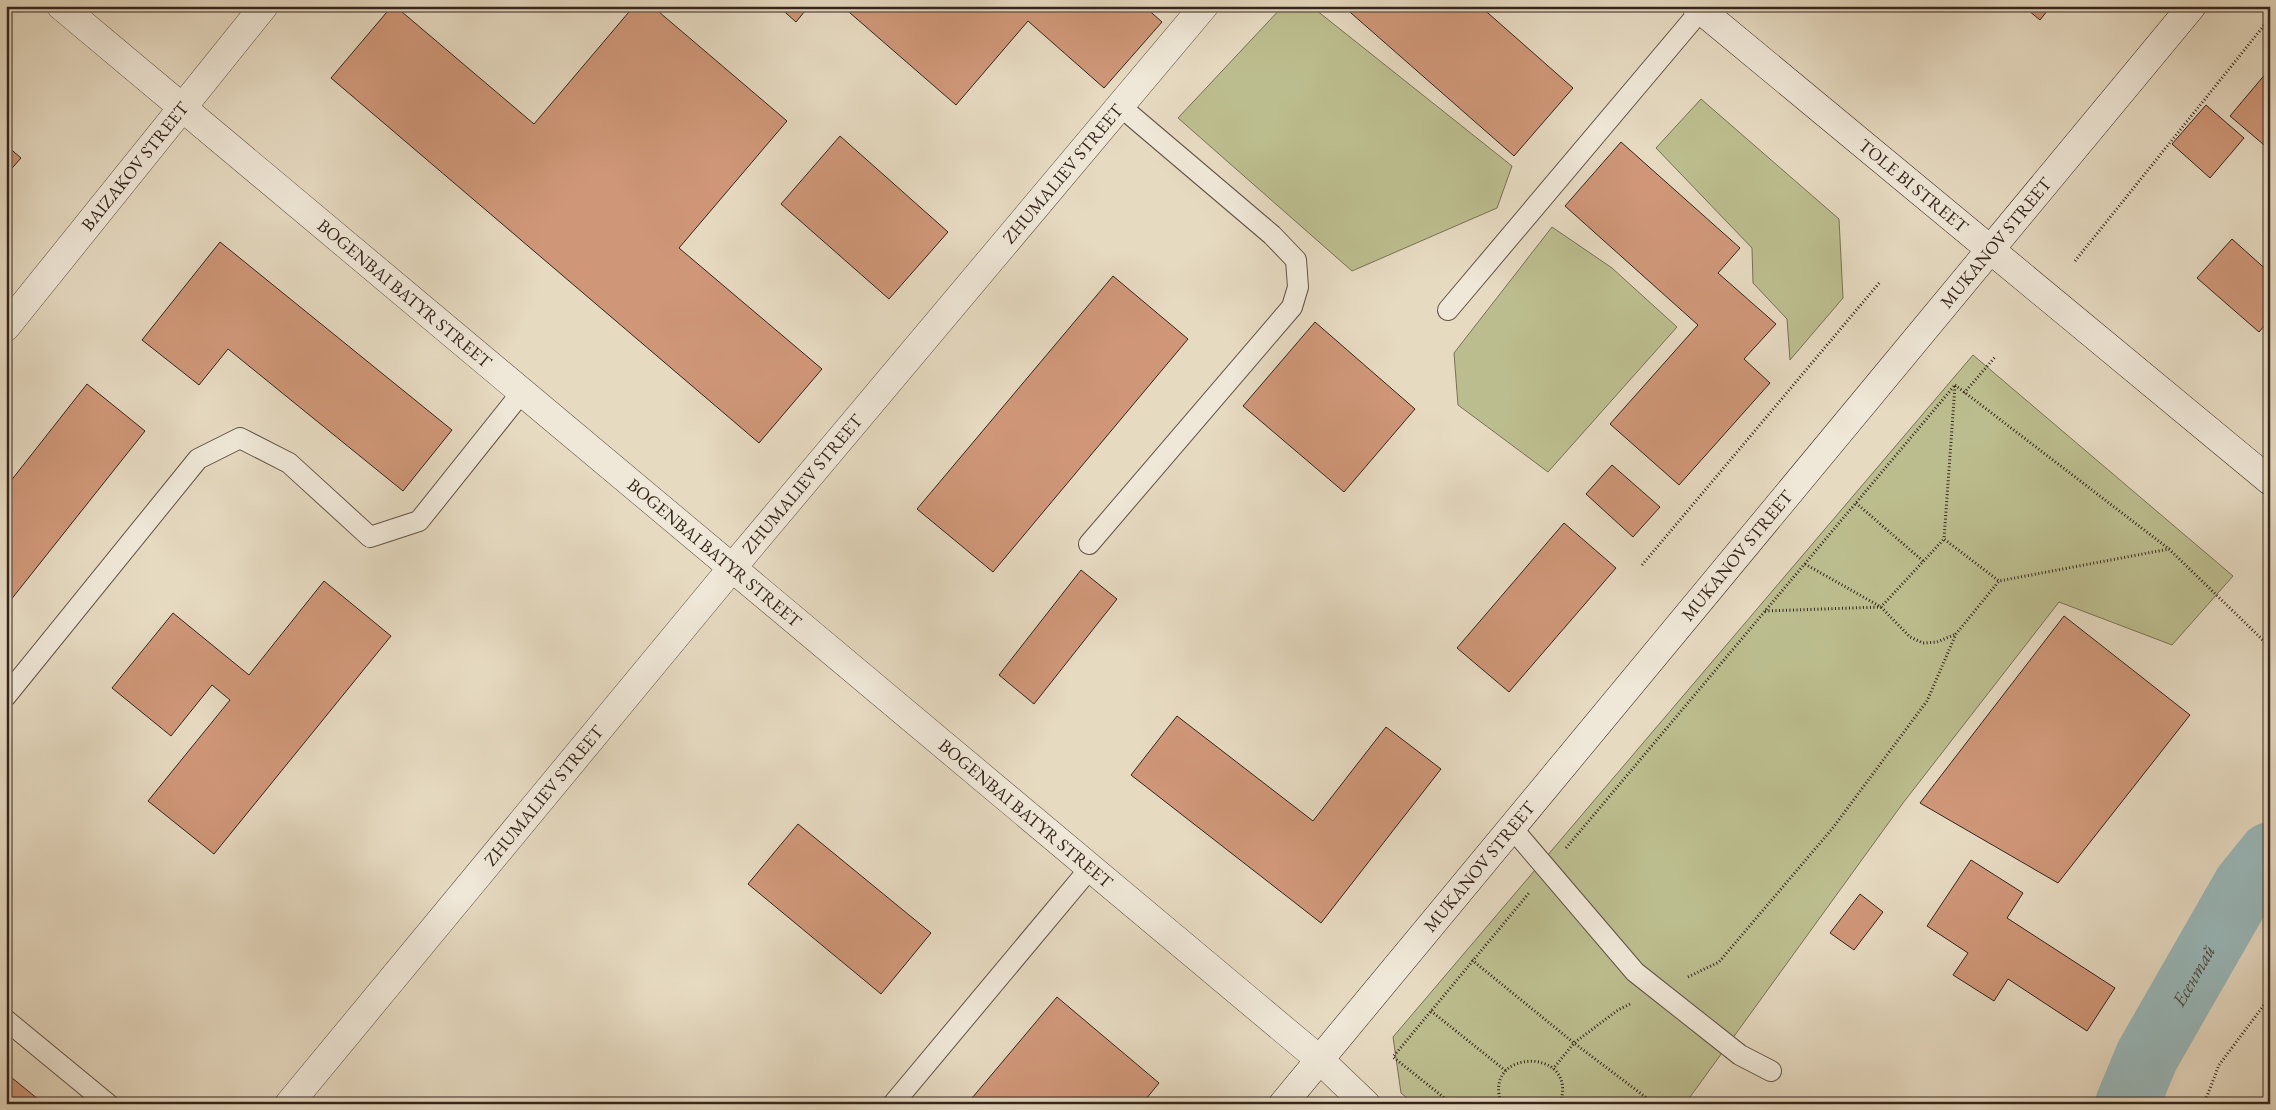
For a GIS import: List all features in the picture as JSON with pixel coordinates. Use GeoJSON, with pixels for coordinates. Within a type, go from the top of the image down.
{"type":"FeatureCollection","features":[{"type":"Feature","properties":{"kind":"street","name":"BOGENBAI BATYR STREET"},"geometry":{"type":"LineString","coordinates":[[61,6],[1091,867],[1320,1060],[1366,1104]]}},
{"type":"Feature","properties":{"kind":"street","name":"BAIZAKOV STREET"},"geometry":{"type":"LineString","coordinates":[[6,327],[264,6]]}},
{"type":"Feature","properties":{"kind":"street","name":"ZHUMALIEV STREET"},"geometry":{"type":"LineString","coordinates":[[289,1104],[732,568],[1204,6]]}},
{"type":"Feature","properties":{"kind":"street","name":"MUKANOV STREET"},"geometry":{"type":"LineString","coordinates":[[1283,1104],[2192,6]]}},
{"type":"Feature","properties":{"kind":"street","name":"TOLE BI STREET"},"geometry":{"type":"LineString","coordinates":[[1699,8],[2270,480]]}},
{"type":"Feature","properties":{"kind":"lane"},"geometry":{"type":"LineString","coordinates":[[1448,310],[1699,8]]}},
{"type":"Feature","properties":{"kind":"lane"},"geometry":{"type":"LineString","coordinates":[[1089,544],[1292,307],[1298,287],[1296,260],[1272,235],[1120,106]]}},
{"type":"Feature","properties":{"kind":"lane"},"geometry":{"type":"LineString","coordinates":[[6,696],[198,459],[240,438],[289,463],[370,537],[420,521],[522,392]]}},
{"type":"Feature","properties":{"kind":"lane"},"geometry":{"type":"LineString","coordinates":[[1512,828],[1635,972],[1740,1055],[1771,1071]]}},
{"type":"Feature","properties":{"kind":"lane"},"geometry":{"type":"LineString","coordinates":[[893,1104],[1091,867]]}},
{"type":"Feature","properties":{"kind":"lane"},"geometry":{"type":"LineString","coordinates":[[6,1020],[108,1104]]}},
{"type":"Feature","properties":{"kind":"path"},"geometry":{"type":"LineString","coordinates":[[2075,261],[2270,18]]}},
{"type":"Feature","properties":{"kind":"path"},"geometry":{"type":"LineString","coordinates":[[1642,566],[1880,282]]}},
{"type":"Feature","properties":{"kind":"path"},"geometry":{"type":"LineString","coordinates":[[1964,393],[1996,356]]}},
{"type":"Feature","properties":{"kind":"path"},"geometry":{"type":"LineString","coordinates":[[1956,385],[2169,549],[2270,647]]}},
{"type":"Feature","properties":{"kind":"path"},"geometry":{"type":"LineString","coordinates":[[1452,1104],[1393,1057],[1472,960],[1956,385]]}},
{"type":"Feature","properties":{"kind":"path"},"geometry":{"type":"LineString","coordinates":[[1765,611],[1881,607],[1944,538],[1956,385]]}},
{"type":"Feature","properties":{"kind":"path"},"geometry":{"type":"LineString","coordinates":[[1856,503],[1924,561]]}},
{"type":"Feature","properties":{"kind":"path"},"geometry":{"type":"LineString","coordinates":[[1944,538],[1999,582]]}},
{"type":"Feature","properties":{"kind":"path"},"geometry":{"type":"LineString","coordinates":[[1553,1069],[1574,1043],[1618,1010],[1720,962],[1832,829],[1927,701],[1956,634],[1999,582],[2169,549]]}},
{"type":"Feature","properties":{"kind":"path"},"geometry":{"type":"LineString","coordinates":[[1805,564],[1881,607],[1910,637],[1923,643],[1937,642],[1956,634]]}},
{"type":"Feature","properties":{"kind":"path"},"geometry":{"type":"LineString","coordinates":[[1472,960],[1574,1043],[1648,1099],[1645,1104]]}},
{"type":"Feature","properties":{"kind":"path"},"geometry":{"type":"LineString","coordinates":[[2204,1104],[2220,1065],[2270,997]]}},
{"type":"Feature","properties":{"kind":"path"},"geometry":{"type":"LineString","coordinates":[[1431,1011],[1506,1071]]}},
{"type":"Feature","properties":{"kind":"path"},"geometry":{"type":"LineString","coordinates":[[1502,1104],[1499,1091],[1501,1080],[1506,1071],[1514,1064],[1535,1060],[1553,1069],[1562,1088],[1560,1104]]}},
{"type":"Feature","properties":{"kind":"green space"},"geometry":{"type":"Polygon","coordinates":[[[1283,6],[1311,6],[1512,166],[1497,208],[1352,271],[1178,118],[1283,6]]]}},
{"type":"Feature","properties":{"kind":"green space"},"geometry":{"type":"Polygon","coordinates":[[[1701,99],[1839,219],[1843,298],[1790,360],[1787,319],[1753,283],[1752,248],[1656,148],[1701,99]]]}},
{"type":"Feature","properties":{"kind":"green space"},"geometry":{"type":"Polygon","coordinates":[[[1552,227],[1612,268],[1677,327],[1548,472],[1458,405],[1454,353],[1552,227]]]}},
{"type":"Feature","properties":{"kind":"green space"},"geometry":{"type":"Polygon","coordinates":[[[1973,355],[2233,576],[2172,645],[2059,602],[1903,803],[1685,1104],[1414,1104],[1401,1093],[1393,1037],[1973,355]]]}},
{"type":"Feature","properties":{"kind":"building"},"geometry":{"type":"Polygon","coordinates":[[[392,6],[395,6],[534,124],[634,6],[652,6],[787,121],[679,248],[822,369],[759,443],[331,78],[392,6]]]}},
{"type":"Feature","properties":{"kind":"building"},"geometry":{"type":"Polygon","coordinates":[[[778,6],[809,6],[796,22],[778,6]]]}},
{"type":"Feature","properties":{"kind":"building"},"geometry":{"type":"Polygon","coordinates":[[[842,6],[1144,6],[1162,22],[1104,88],[1028,21],[956,105],[842,6]]]}},
{"type":"Feature","properties":{"kind":"building"},"geometry":{"type":"Polygon","coordinates":[[[1343,6],[1480,6],[1573,88],[1514,156],[1343,6]]]}},
{"type":"Feature","properties":{"kind":"building"},"geometry":{"type":"Polygon","coordinates":[[[2023,6],[2051,6],[2040,20],[2023,6]]]}},
{"type":"Feature","properties":{"kind":"building"},"geometry":{"type":"Polygon","coordinates":[[[2267,72],[2270,74],[2270,150],[2230,116],[2267,72]]]}},
{"type":"Feature","properties":{"kind":"building"},"geometry":{"type":"Polygon","coordinates":[[[2206,105],[2244,138],[2210,178],[2172,144],[2206,105]]]}},
{"type":"Feature","properties":{"kind":"building"},"geometry":{"type":"Polygon","coordinates":[[[840,136],[948,232],[889,299],[781,204],[840,136]]]}},
{"type":"Feature","properties":{"kind":"building"},"geometry":{"type":"Polygon","coordinates":[[[1621,142],[1740,248],[1718,273],[1776,324],[1744,359],[1770,383],[1679,485],[1610,424],[1698,325],[1565,206],[1621,142]]]}},
{"type":"Feature","properties":{"kind":"building"},"geometry":{"type":"Polygon","coordinates":[[[6,145],[21,158],[6,175],[6,145]]]}},
{"type":"Feature","properties":{"kind":"building"},"geometry":{"type":"Polygon","coordinates":[[[2232,239],[2270,273],[2270,319],[2259,332],[2197,278],[2232,239]]]}},
{"type":"Feature","properties":{"kind":"building"},"geometry":{"type":"Polygon","coordinates":[[[220,242],[452,430],[403,491],[228,349],[199,385],[142,340],[220,242]]]}},
{"type":"Feature","properties":{"kind":"building"},"geometry":{"type":"Polygon","coordinates":[[[1113,276],[1188,339],[993,572],[917,509],[1113,276]]]}},
{"type":"Feature","properties":{"kind":"building"},"geometry":{"type":"Polygon","coordinates":[[[1315,322],[1415,409],[1344,492],[1243,406],[1315,322]]]}},
{"type":"Feature","properties":{"kind":"building"},"geometry":{"type":"Polygon","coordinates":[[[87,384],[145,431],[6,606],[6,487],[87,384]]]}},
{"type":"Feature","properties":{"kind":"building"},"geometry":{"type":"Polygon","coordinates":[[[1612,465],[1660,507],[1633,537],[1586,494],[1612,465]]]}},
{"type":"Feature","properties":{"kind":"building"},"geometry":{"type":"Polygon","coordinates":[[[1564,523],[1616,568],[1509,692],[1457,648],[1564,523]]]}},
{"type":"Feature","properties":{"kind":"building"},"geometry":{"type":"Polygon","coordinates":[[[1081,570],[1117,599],[1034,704],[999,675],[1081,570]]]}},
{"type":"Feature","properties":{"kind":"building"},"geometry":{"type":"Polygon","coordinates":[[[324,581],[391,636],[214,854],[148,801],[230,700],[212,685],[171,736],[112,688],[173,613],[249,675],[324,581]]]}},
{"type":"Feature","properties":{"kind":"building"},"geometry":{"type":"Polygon","coordinates":[[[2064,616],[2190,715],[2058,883],[1920,803],[2064,616]]]}},
{"type":"Feature","properties":{"kind":"building"},"geometry":{"type":"Polygon","coordinates":[[[1177,716],[1313,821],[1386,727],[1441,769],[1321,923],[1131,775],[1177,716]]]}},
{"type":"Feature","properties":{"kind":"building"},"geometry":{"type":"Polygon","coordinates":[[[798,824],[931,933],[881,994],[748,884],[798,824]]]}},
{"type":"Feature","properties":{"kind":"building"},"geometry":{"type":"Polygon","coordinates":[[[1971,860],[2023,893],[2007,918],[2115,988],[2087,1031],[2008,979],[1994,1001],[1953,975],[1968,953],[1927,926],[1971,860]]]}},
{"type":"Feature","properties":{"kind":"building"},"geometry":{"type":"Polygon","coordinates":[[[1860,894],[1883,912],[1854,950],[1830,933],[1860,894]]]}},
{"type":"Feature","properties":{"kind":"building"},"geometry":{"type":"Polygon","coordinates":[[[1057,997],[1159,1083],[1142,1104],[979,1104],[972,1098],[1057,997]]]}},
{"type":"Feature","properties":{"kind":"building"},"geometry":{"type":"Polygon","coordinates":[[[6,1073],[44,1104],[6,1104],[6,1073]]]}},
{"type":"Feature","properties":{"kind":"waterway","name":"Есентай"},"geometry":{"type":"LineString","coordinates":[[2127,1104],[2147,1056],[2245,885],[2270,854]]}}]}
